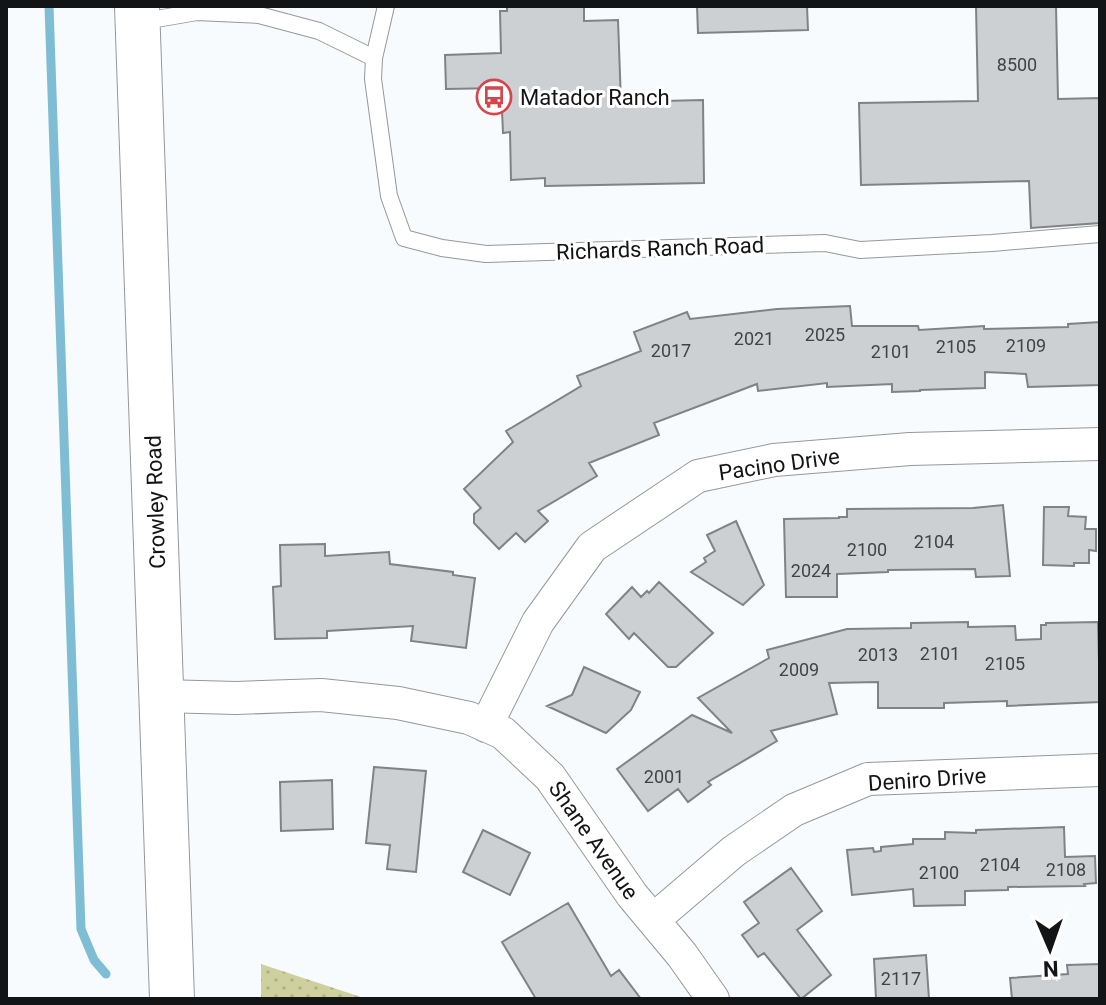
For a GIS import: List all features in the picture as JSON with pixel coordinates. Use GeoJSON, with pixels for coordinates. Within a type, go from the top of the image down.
{"type":"FeatureCollection","features":[{"type":"Feature","properties":{"kind":"main road","name":"Crowley Road"},"geometry":{"type":"LineString","coordinates":[[138,14],[172,999]]}},
{"type":"Feature","properties":{"kind":"street","name":"Pacino Drive"},"geometry":{"type":"LineString","coordinates":[[486,726],[538,622],[592,547],[698,476],[774,460],[910,449],[1100,444]]}},
{"type":"Feature","properties":{"kind":"street","name":"Shane Avenue"},"geometry":{"type":"LineString","coordinates":[[162,696],[236,698],[321,695],[398,703],[469,718],[503,733],[550,777],[624,884],[682,955],[713,999]]}},
{"type":"Feature","properties":{"kind":"street","name":"Deniro Drive"},"geometry":{"type":"LineString","coordinates":[[653,920],[734,851],[794,810],[868,779],[1100,770]]}},
{"type":"Feature","properties":{"kind":"lane"},"geometry":{"type":"LineString","coordinates":[[138,14],[197,12],[259,15],[319,31],[374,58],[386,6]]}},
{"type":"Feature","properties":{"kind":"lane","name":"Richards Ranch Road"},"geometry":{"type":"LineString","coordinates":[[374,58],[373,79],[389,196],[404,238],[442,248],[486,254],[825,243],[860,250],[1100,234]]}},
{"type":"Feature","properties":{"kind":"green space"},"geometry":{"type":"Polygon","coordinates":[[[261,964],[367,999],[261,999],[261,964]]]}},
{"type":"Feature","properties":{"kind":"building"},"geometry":{"type":"Polygon","coordinates":[[[507,6],[584,6],[584,21],[618,20],[621,102],[703,100],[704,183],[545,186],[545,178],[511,180],[510,132],[503,133],[501,88],[446,89],[445,55],[501,53],[500,11],[507,11],[507,6]]]}},
{"type":"Feature","properties":{"kind":"building"},"geometry":{"type":"Polygon","coordinates":[[[697,6],[807,6],[808,30],[698,33],[697,6]]]}},
{"type":"Feature","properties":{"kind":"building"},"geometry":{"type":"Polygon","coordinates":[[[976,6],[1056,6],[1058,99],[1100,98],[1100,223],[1031,228],[1029,181],[861,185],[859,103],[978,101],[976,6]]]}},
{"type":"Feature","properties":{"kind":"building"},"geometry":{"type":"Polygon","coordinates":[[[850,306],[852,326],[918,326],[919,330],[984,326],[984,329],[1068,327],[1068,324],[1100,322],[1100,385],[1028,387],[1026,374],[985,372],[985,388],[892,392],[892,384],[827,387],[827,383],[758,391],[757,384],[654,423],[659,435],[589,463],[597,476],[538,511],[548,521],[525,542],[516,533],[499,549],[474,523],[474,514],[481,508],[464,489],[513,442],[506,431],[581,386],[577,376],[641,351],[634,332],[687,312],[690,319],[777,309],[850,306]]]}},
{"type":"Feature","properties":{"kind":"building"},"geometry":{"type":"Polygon","coordinates":[[[1003,505],[1010,576],[976,577],[975,569],[837,574],[837,597],[786,597],[784,519],[847,517],[847,509],[1003,505]]]}},
{"type":"Feature","properties":{"kind":"building"},"geometry":{"type":"Polygon","coordinates":[[[1044,507],[1069,507],[1068,516],[1086,517],[1085,529],[1096,529],[1096,551],[1089,550],[1089,563],[1043,565],[1044,507]]]}},
{"type":"Feature","properties":{"kind":"building"},"geometry":{"type":"Polygon","coordinates":[[[736,521],[764,585],[743,605],[691,572],[715,551],[707,535],[736,521]]]}},
{"type":"Feature","properties":{"kind":"building"},"geometry":{"type":"Polygon","coordinates":[[[325,544],[325,556],[389,552],[390,564],[475,578],[466,648],[411,641],[413,626],[327,631],[327,638],[275,639],[273,587],[281,586],[280,545],[325,544]]]}},
{"type":"Feature","properties":{"kind":"building"},"geometry":{"type":"Polygon","coordinates":[[[659,582],[713,633],[676,667],[668,667],[634,633],[629,639],[606,614],[632,587],[641,597],[659,582]]]}},
{"type":"Feature","properties":{"kind":"building"},"geometry":{"type":"Polygon","coordinates":[[[968,622],[968,627],[1015,626],[1016,640],[1041,639],[1041,625],[1046,623],[1098,622],[1100,702],[1007,706],[1007,701],[944,703],[944,708],[878,708],[878,682],[829,683],[837,714],[771,731],[777,741],[708,782],[711,785],[688,802],[678,789],[648,811],[617,769],[692,715],[732,733],[698,698],[769,658],[767,650],[847,629],[911,628],[911,623],[968,622]]]}},
{"type":"Feature","properties":{"kind":"building"},"geometry":{"type":"Polygon","coordinates":[[[584,667],[640,692],[631,710],[606,733],[547,706],[572,695],[584,667]]]}},
{"type":"Feature","properties":{"kind":"building"},"geometry":{"type":"Polygon","coordinates":[[[374,767],[426,771],[416,872],[387,869],[390,845],[366,843],[374,767]]]}},
{"type":"Feature","properties":{"kind":"building"},"geometry":{"type":"Polygon","coordinates":[[[332,780],[333,829],[281,831],[280,782],[332,780]]]}},
{"type":"Feature","properties":{"kind":"building"},"geometry":{"type":"Polygon","coordinates":[[[1064,827],[1065,857],[1095,856],[1096,883],[965,891],[965,905],[914,906],[913,889],[852,895],[847,850],[873,848],[874,852],[881,851],[881,847],[913,844],[913,839],[945,839],[945,832],[1064,827]]]}},
{"type":"Feature","properties":{"kind":"building"},"geometry":{"type":"Polygon","coordinates":[[[483,830],[530,853],[510,895],[463,872],[483,830]]]}},
{"type":"Feature","properties":{"kind":"building"},"geometry":{"type":"Polygon","coordinates":[[[791,868],[822,911],[797,930],[831,975],[801,999],[764,953],[758,957],[742,935],[759,923],[744,902],[791,868]]]}},
{"type":"Feature","properties":{"kind":"building"},"geometry":{"type":"Polygon","coordinates":[[[568,903],[611,976],[619,970],[641,999],[536,999],[502,942],[568,903]]]}},
{"type":"Feature","properties":{"kind":"building"},"geometry":{"type":"Polygon","coordinates":[[[926,955],[929,999],[876,999],[874,959],[926,955]]]}},
{"type":"Feature","properties":{"kind":"building"},"geometry":{"type":"Polygon","coordinates":[[[1100,964],[1100,999],[1012,999],[1010,978],[1068,974],[1067,965],[1100,964]]]}},
{"type":"Feature","properties":{"kind":"waterway"},"geometry":{"type":"LineString","coordinates":[[49,6],[81,929],[94,960],[106,974]]}},
{"type":"Feature","properties":{"kind":"place","name":"Matador Ranch"},"geometry":{"type":"Point","coordinates":[494,97]}}]}
